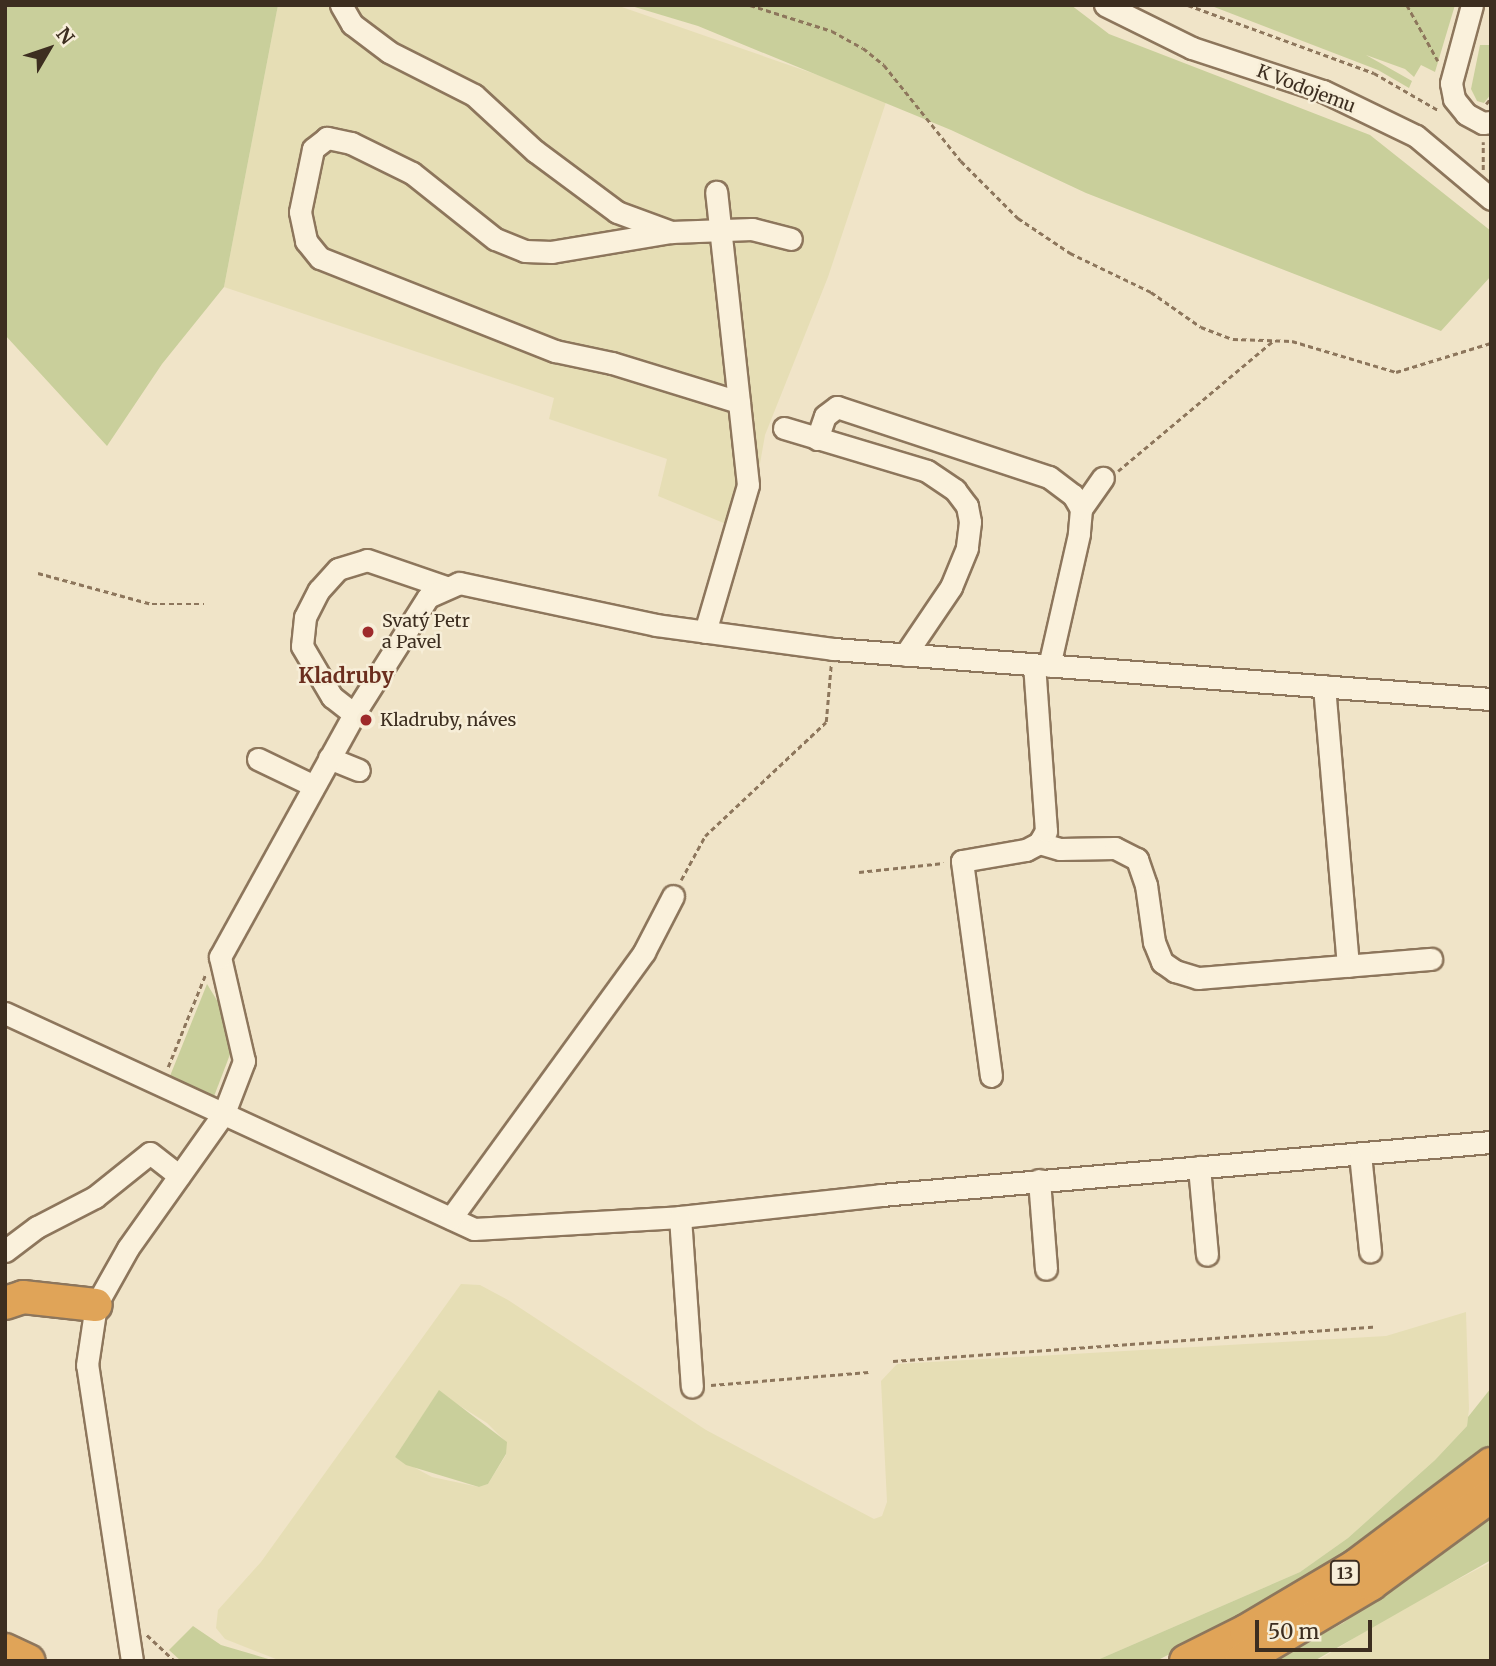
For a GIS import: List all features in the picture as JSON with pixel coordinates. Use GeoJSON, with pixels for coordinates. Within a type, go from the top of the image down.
{"type":"FeatureCollection","features":[{"type":"Feature","properties":{"kind":"highway"},"geometry":{"type":"LineString","coordinates":[[5,1303],[23,1297],[96,1305]]}},
{"type":"Feature","properties":{"kind":"highway","name":"13"},"geometry":{"type":"LineString","coordinates":[[1186,1661],[1246,1631],[1357,1565],[1491,1464]]}},
{"type":"Feature","properties":{"kind":"highway","name":"13"},"geometry":{"type":"LineString","coordinates":[[1241,1661],[1371,1584],[1491,1496]]}},
{"type":"Feature","properties":{"kind":"highway"},"geometry":{"type":"LineString","coordinates":[[5,1650],[29,1661]]}},
{"type":"Feature","properties":{"kind":"street"},"geometry":{"type":"LineString","coordinates":[[341,5],[352,24],[370,38],[474,95],[535,151],[617,212],[671,232]]}},
{"type":"Feature","properties":{"kind":"street","name":"K Vodojemu"},"geometry":{"type":"LineString","coordinates":[[1105,5],[1192,48],[1323,91],[1404,131],[1487,192]]}},
{"type":"Feature","properties":{"kind":"street"},"geometry":{"type":"LineString","coordinates":[[1472,5],[1451,83],[1454,99],[1480,114]]}},
{"type":"Feature","properties":{"kind":"street"},"geometry":{"type":"LineString","coordinates":[[739,402],[612,363],[555,351],[320,258],[306,241],[300,212],[313,149],[327,138],[351,143],[412,173],[495,239],[525,251],[552,252],[671,232],[752,229],[791,239]]}},
{"type":"Feature","properties":{"kind":"street"},"geometry":{"type":"LineString","coordinates":[[705,632],[748,485],[716,192]]}},
{"type":"Feature","properties":{"kind":"street"},"geometry":{"type":"LineString","coordinates":[[817,439],[825,416],[837,407],[1049,477],[1073,495],[1081,509]]}},
{"type":"Feature","properties":{"kind":"street"},"geometry":{"type":"LineString","coordinates":[[784,428],[927,471],[955,490],[967,506],[967,548],[951,587],[905,655]]}},
{"type":"Feature","properties":{"kind":"street"},"geometry":{"type":"LineString","coordinates":[[991,1076],[962,861],[1026,850],[1039,843],[1046,831],[1041,666],[1081,509],[1103,478]]}},
{"type":"Feature","properties":{"kind":"street"},"geometry":{"type":"LineString","coordinates":[[354,714],[331,696],[302,646],[305,617],[320,590],[338,569],[367,560],[446,587]]}},
{"type":"Feature","properties":{"kind":"street"},"geometry":{"type":"LineString","coordinates":[[132,1657],[87,1365],[96,1305],[128,1248],[224,1113],[244,1061],[220,957],[354,714],[428,597],[460,583],[705,632],[833,649],[1491,699]]}},
{"type":"Feature","properties":{"kind":"street"},"geometry":{"type":"LineString","coordinates":[[1325,686],[1348,966]]}},
{"type":"Feature","properties":{"kind":"street"},"geometry":{"type":"LineString","coordinates":[[329,758],[359,770]]}},
{"type":"Feature","properties":{"kind":"street"},"geometry":{"type":"LineString","coordinates":[[257,760],[314,786]]}},
{"type":"Feature","properties":{"kind":"street"},"geometry":{"type":"LineString","coordinates":[[1039,843],[1060,849],[1115,848],[1137,859],[1146,885],[1154,942],[1162,962],[1175,971],[1198,978],[1431,960]]}},
{"type":"Feature","properties":{"kind":"street"},"geometry":{"type":"LineString","coordinates":[[451,1219],[643,952],[673,896]]}},
{"type":"Feature","properties":{"kind":"street"},"geometry":{"type":"LineString","coordinates":[[5,1013],[474,1229],[518,1229],[680,1217],[1039,1181],[1491,1142]]}},
{"type":"Feature","properties":{"kind":"street"},"geometry":{"type":"LineString","coordinates":[[5,1251],[37,1227],[95,1197],[150,1153],[179,1176]]}},
{"type":"Feature","properties":{"kind":"street"},"geometry":{"type":"LineString","coordinates":[[1360,1154],[1370,1251]]}},
{"type":"Feature","properties":{"kind":"street"},"geometry":{"type":"LineString","coordinates":[[1199,1167],[1207,1255]]}},
{"type":"Feature","properties":{"kind":"street"},"geometry":{"type":"LineString","coordinates":[[1039,1181],[1046,1269]]}},
{"type":"Feature","properties":{"kind":"street"},"geometry":{"type":"LineString","coordinates":[[680,1217],[692,1387]]}},
{"type":"Feature","properties":{"kind":"path"},"geometry":{"type":"LineString","coordinates":[[750,5],[832,31],[863,48],[884,65],[988,189],[1018,218],[1070,253],[1151,292],[1201,327],[1234,339],[1292,341],[1396,372],[1491,343]]}},
{"type":"Feature","properties":{"kind":"path"},"geometry":{"type":"LineString","coordinates":[[1188,5],[1374,73],[1451,118],[1480,114]]}},
{"type":"Feature","properties":{"kind":"path"},"geometry":{"type":"LineString","coordinates":[[1408,5],[1438,61],[1459,59]]}},
{"type":"Feature","properties":{"kind":"path"},"geometry":{"type":"LineString","coordinates":[[1487,192],[1480,114],[1491,99]]}},
{"type":"Feature","properties":{"kind":"path"},"geometry":{"type":"LineString","coordinates":[[1103,478],[1126,467],[1273,341]]}},
{"type":"Feature","properties":{"kind":"path"},"geometry":{"type":"LineString","coordinates":[[38,573],[152,604],[204,604]]}},
{"type":"Feature","properties":{"kind":"path"},"geometry":{"type":"LineString","coordinates":[[673,896],[705,836],[826,722],[833,649]]}},
{"type":"Feature","properties":{"kind":"path"},"geometry":{"type":"LineString","coordinates":[[859,872],[962,861]]}},
{"type":"Feature","properties":{"kind":"path"},"geometry":{"type":"LineString","coordinates":[[161,1084],[202,977],[220,957]]}},
{"type":"Feature","properties":{"kind":"path"},"geometry":{"type":"LineString","coordinates":[[892,1361],[1376,1326]]}},
{"type":"Feature","properties":{"kind":"path"},"geometry":{"type":"LineString","coordinates":[[692,1387],[868,1372]]}},
{"type":"Feature","properties":{"kind":"path"},"geometry":{"type":"LineString","coordinates":[[125,1605],[153,1644],[175,1661]]}},
{"type":"Feature","properties":{"kind":"shaded area"},"geometry":{"type":"Polygon","coordinates":[[[278,5],[616,5],[887,99],[828,277],[765,435],[748,533],[658,496],[667,459],[549,419],[554,398],[224,287],[278,5]]]}},
{"type":"Feature","properties":{"kind":"shaded area"},"geometry":{"type":"Polygon","coordinates":[[[461,1284],[480,1285],[508,1300],[706,1430],[874,1519],[882,1516],[887,1502],[881,1381],[897,1364],[1386,1336],[1466,1312],[1469,1409],[1467,1426],[1435,1460],[1348,1538],[1300,1572],[1095,1661],[281,1661],[225,1639],[216,1628],[218,1610],[261,1562],[461,1284]],[[438,1392],[395,1457],[432,1477],[479,1487],[488,1484],[506,1455],[506,1442],[487,1423],[438,1392]]]}},
{"type":"Feature","properties":{"kind":"shaded area"},"geometry":{"type":"Polygon","coordinates":[[[1491,1562],[1491,1661],[1317,1661],[1398,1611],[1491,1562]]]}},
{"type":"Feature","properties":{"kind":"green space"},"geometry":{"type":"Polygon","coordinates":[[[5,5],[278,5],[224,287],[162,364],[107,446],[5,335],[5,5]]]}},
{"type":"Feature","properties":{"kind":"green space"},"geometry":{"type":"Polygon","coordinates":[[[628,5],[1071,5],[1109,34],[1370,135],[1491,231],[1491,276],[1441,331],[1086,193],[951,130],[698,26],[628,5]]]}},
{"type":"Feature","properties":{"kind":"green space"},"geometry":{"type":"Polygon","coordinates":[[[1209,5],[1455,5],[1435,72],[1421,65],[1414,77],[1405,69],[1366,55],[1412,81],[1409,88],[1378,70],[1209,5]]]}},
{"type":"Feature","properties":{"kind":"green space"},"geometry":{"type":"Polygon","coordinates":[[[1480,45],[1491,45],[1491,94],[1484,103],[1477,101],[1471,89],[1480,45]]]}},
{"type":"Feature","properties":{"kind":"green space"},"geometry":{"type":"Polygon","coordinates":[[[207,984],[226,1015],[234,1044],[213,1099],[170,1076],[207,984]]]}},
{"type":"Feature","properties":{"kind":"green space"},"geometry":{"type":"Polygon","coordinates":[[[1491,1388],[1491,1446],[1348,1557],[1262,1608],[1156,1661],[1095,1661],[1300,1572],[1348,1538],[1435,1460],[1467,1426],[1468,1417],[1491,1388]]]}},
{"type":"Feature","properties":{"kind":"green space"},"geometry":{"type":"Polygon","coordinates":[[[439,1390],[507,1442],[506,1454],[488,1484],[479,1487],[406,1465],[395,1457],[439,1390]]]}},
{"type":"Feature","properties":{"kind":"green space"},"geometry":{"type":"Polygon","coordinates":[[[1491,1515],[1491,1560],[1314,1661],[1272,1661],[1343,1623],[1491,1515]]]}},
{"type":"Feature","properties":{"kind":"green space"},"geometry":{"type":"Polygon","coordinates":[[[193,1626],[221,1645],[275,1661],[181,1661],[169,1650],[193,1626]]]}},
{"type":"Feature","properties":{"kind":"place","name":"Svatý Petr a Pavel"},"geometry":{"type":"Point","coordinates":[368,632]}},
{"type":"Feature","properties":{"kind":"place","name":"Kladruby, náves"},"geometry":{"type":"Point","coordinates":[366,720]}},
{"type":"Feature","properties":{"kind":"district","name":"Kladruby"},"geometry":{"type":"Point","coordinates":[346,676]}}]}
